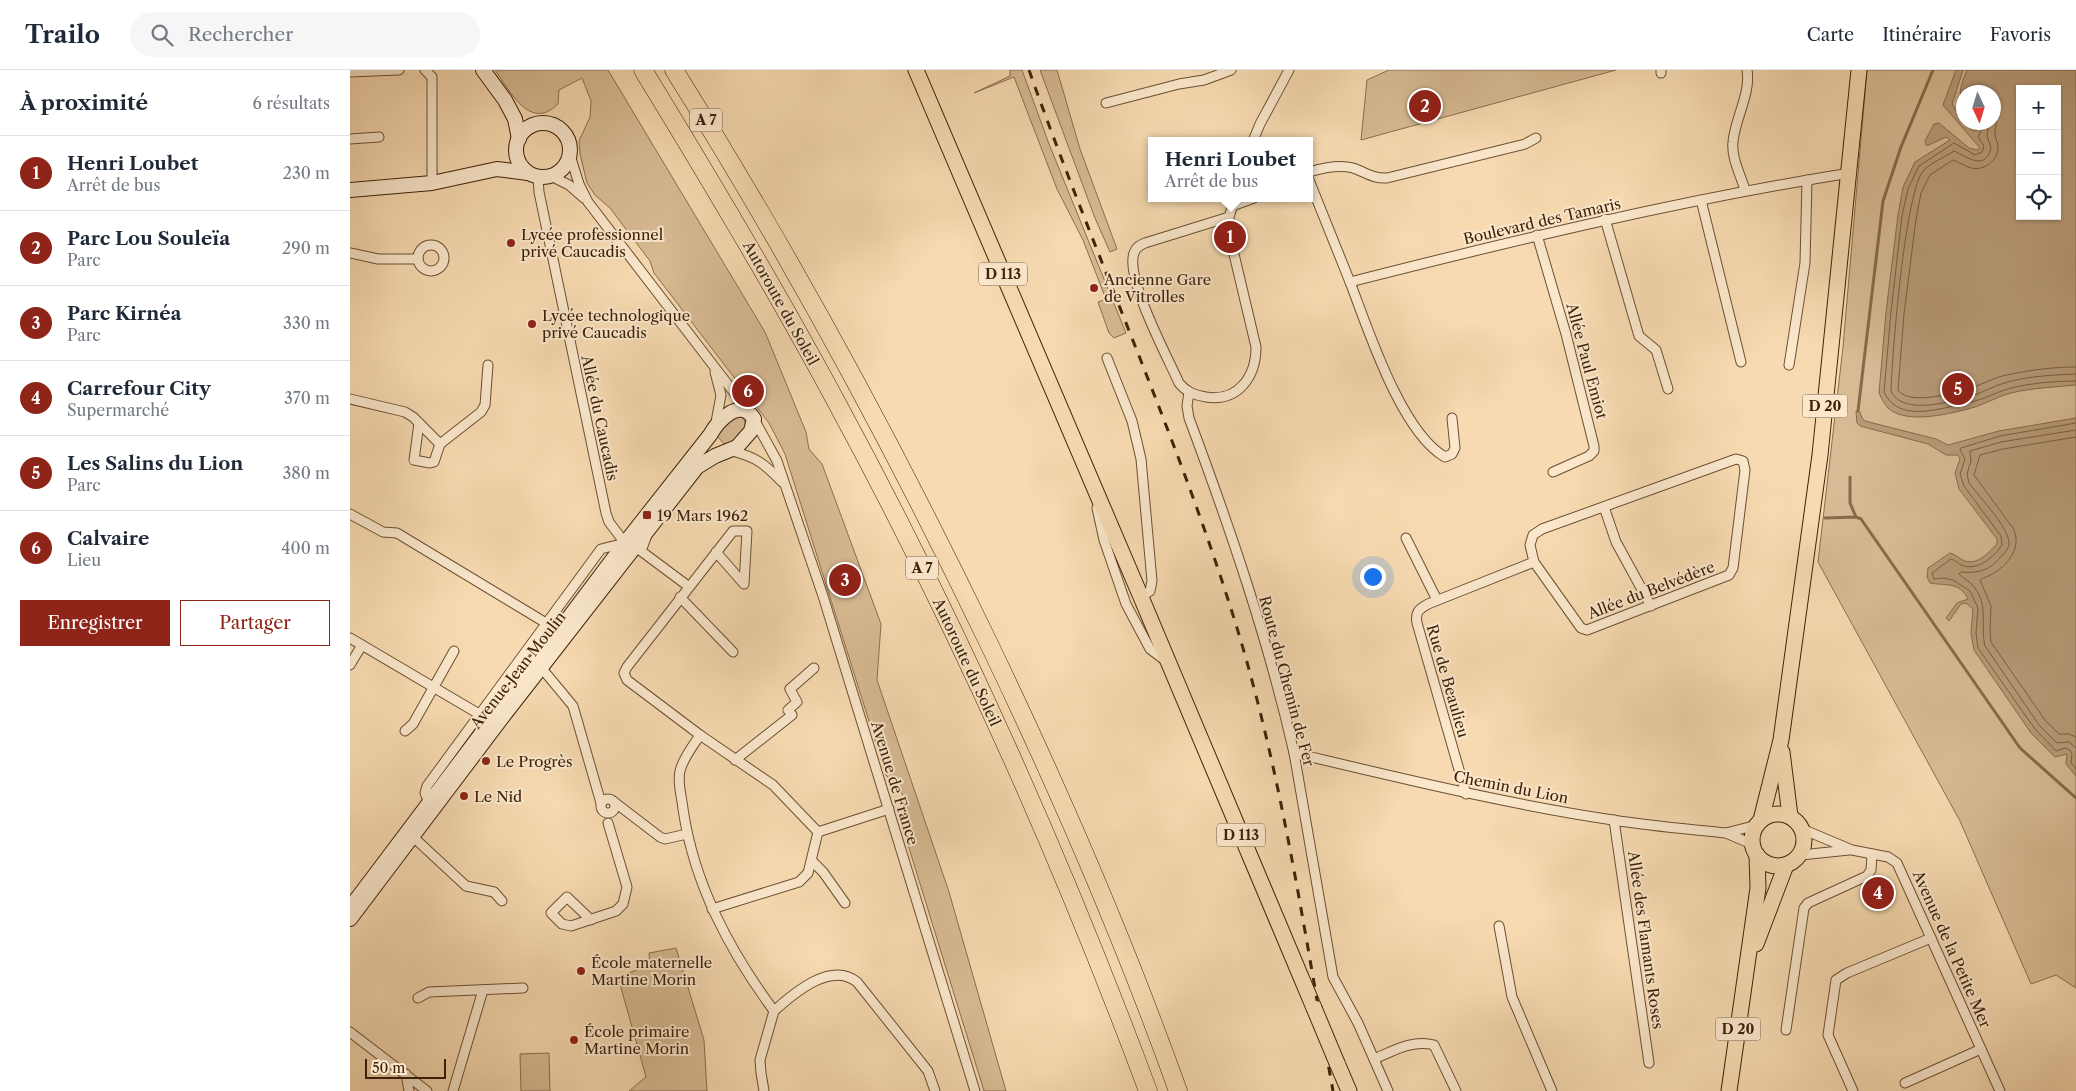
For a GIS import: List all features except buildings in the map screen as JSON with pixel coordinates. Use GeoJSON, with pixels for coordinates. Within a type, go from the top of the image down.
{"type":"FeatureCollection","features":[{"type":"Feature","properties":{"kind":"highway","name":"Autoroute du Soleil"},"geometry":{"type":"LineString","coordinates":[[644,70],[745,239],[830,390],[928,580],[983,694],[1047,838],[1148,1091]]}},
{"type":"Feature","properties":{"kind":"highway","name":"Autoroute du Soleil"},"geometry":{"type":"LineString","coordinates":[[674,70],[738,171],[864,397],[958,579],[1059,793],[1154,1023],[1178,1091]]}},
{"type":"Feature","properties":{"kind":"highway"},"geometry":{"type":"LineString","coordinates":[[688,70],[738,171]]}},
{"type":"Feature","properties":{"kind":"main road","name":"D 113"},"geometry":{"type":"LineString","coordinates":[[916,70],[1142,597],[1168,663],[1349,1091]]}},
{"type":"Feature","properties":{"kind":"main road","name":"D 20"},"geometry":{"type":"LineString","coordinates":[[1759,822],[1782,740],[1820,455],[1859,70]]}},
{"type":"Feature","properties":{"kind":"main road","name":"D 20"},"geometry":{"type":"LineString","coordinates":[[1782,740],[1790,816]]}},
{"type":"Feature","properties":{"kind":"main road"},"geometry":{"type":"LineString","coordinates":[[1775,814],[1790,816],[1797,821],[1802,829],[1805,837],[1804,846],[1800,855],[1786,865],[1770,865],[1756,853],[1752,836],[1759,822],[1775,814]]}},
{"type":"Feature","properties":{"kind":"main road","name":"D 20"},"geometry":{"type":"LineString","coordinates":[[1729,1091],[1758,888],[1756,853]]}},
{"type":"Feature","properties":{"kind":"main road","name":"D 20"},"geometry":{"type":"LineString","coordinates":[[1747,966],[1786,865]]}},
{"type":"Feature","properties":{"kind":"street"},"geometry":{"type":"LineString","coordinates":[[350,72],[399,70]]}},
{"type":"Feature","properties":{"kind":"street"},"geometry":{"type":"LineString","coordinates":[[425,70],[432,78],[432,183]]}},
{"type":"Feature","properties":{"kind":"street"},"geometry":{"type":"LineString","coordinates":[[482,70],[505,100],[515,119],[519,162],[539,175],[564,168],[570,155]]}},
{"type":"Feature","properties":{"kind":"street"},"geometry":{"type":"LineString","coordinates":[[1106,104],[1179,84],[1204,80],[1231,70]]}},
{"type":"Feature","properties":{"kind":"street"},"geometry":{"type":"LineString","coordinates":[[1255,137],[1289,70]]}},
{"type":"Feature","properties":{"kind":"street"},"geometry":{"type":"LineString","coordinates":[[1745,190],[1732,142],[1748,84],[1747,70]]}},
{"type":"Feature","properties":{"kind":"street"},"geometry":{"type":"LineString","coordinates":[[505,100],[522,115],[538,124]]}},
{"type":"Feature","properties":{"kind":"street"},"geometry":{"type":"LineString","coordinates":[[497,169],[507,160],[530,126],[547,123],[563,131],[568,138],[570,155],[579,184],[588,202]]}},
{"type":"Feature","properties":{"kind":"street"},"geometry":{"type":"LineString","coordinates":[[350,139],[380,137]]}},
{"type":"Feature","properties":{"kind":"street"},"geometry":{"type":"LineString","coordinates":[[1313,171],[1330,167],[1349,167],[1374,178],[1393,178],[1525,144],[1536,138]]}},
{"type":"Feature","properties":{"kind":"street"},"geometry":{"type":"LineString","coordinates":[[350,190],[432,183],[497,169],[539,175],[569,185],[588,202]]}},
{"type":"Feature","properties":{"kind":"street","name":"Boulevard des Tamaris"},"geometry":{"type":"LineString","coordinates":[[1350,282],[1605,219],[1745,190],[1850,173]]}},
{"type":"Feature","properties":{"kind":"street","name":"Allée du Caucadis"},"geometry":{"type":"LineString","coordinates":[[539,175],[541,201],[606,513],[609,522],[625,543]]}},
{"type":"Feature","properties":{"kind":"street"},"geometry":{"type":"LineString","coordinates":[[1789,365],[1805,263],[1808,180]]}},
{"type":"Feature","properties":{"kind":"street"},"geometry":{"type":"LineString","coordinates":[[1313,190],[1377,353],[1400,402],[1433,448],[1445,457],[1452,454],[1455,448],[1452,418]]}},
{"type":"Feature","properties":{"kind":"street"},"geometry":{"type":"LineString","coordinates":[[1700,200],[1741,362]]}},
{"type":"Feature","properties":{"kind":"street","name":"Avenue de France"},"geometry":{"type":"LineString","coordinates":[[588,202],[752,416],[777,461],[823,596],[975,1091]]}},
{"type":"Feature","properties":{"kind":"street"},"geometry":{"type":"LineString","coordinates":[[1229,217],[1145,243],[1135,250],[1136,284],[1144,307],[1179,383],[1189,392],[1216,398],[1230,394],[1245,384],[1255,364],[1256,347],[1229,233],[1229,217],[1234,202]]}},
{"type":"Feature","properties":{"kind":"street"},"geometry":{"type":"LineString","coordinates":[[1605,219],[1639,336],[1656,350],[1668,389]]}},
{"type":"Feature","properties":{"kind":"street","name":"Allée Paul Emiot"},"geometry":{"type":"LineString","coordinates":[[1537,235],[1566,334],[1594,446],[1594,451],[1589,456],[1553,472]]}},
{"type":"Feature","properties":{"kind":"street"},"geometry":{"type":"LineString","coordinates":[[350,253],[378,259],[418,259]]}},
{"type":"Feature","properties":{"kind":"street"},"geometry":{"type":"LineString","coordinates":[[1108,358],[1132,422],[1143,476],[1152,582],[1150,591],[1142,597]]}},
{"type":"Feature","properties":{"kind":"street"},"geometry":{"type":"LineString","coordinates":[[713,364],[722,395],[713,430],[728,451]]}},
{"type":"Feature","properties":{"kind":"street"},"geometry":{"type":"LineString","coordinates":[[419,423],[414,460],[434,462],[440,444],[481,412],[485,405],[488,365]]}},
{"type":"Feature","properties":{"kind":"street","name":"Route du Chemin de Fer"},"geometry":{"type":"LineString","coordinates":[[1189,392],[1187,406],[1189,418],[1224,510],[1262,629],[1294,753],[1333,977],[1358,1024],[1388,1091]]}},
{"type":"Feature","properties":{"kind":"street"},"geometry":{"type":"LineString","coordinates":[[350,399],[405,412],[440,444]]}},
{"type":"Feature","properties":{"kind":"street","name":"Avenue Jean Moulin"},"geometry":{"type":"LineString","coordinates":[[350,908],[410,834],[429,803],[538,664],[652,526],[697,467],[728,451],[749,434],[752,416],[745,411],[732,411],[713,430],[625,543],[538,664],[410,834],[350,919]]}},
{"type":"Feature","properties":{"kind":"street","name":"Avenue de France"},"geometry":{"type":"LineString","coordinates":[[728,451],[755,458],[768,466],[784,484]]}},
{"type":"Feature","properties":{"kind":"street","name":"Allée du Belvédère"},"geometry":{"type":"LineString","coordinates":[[1736,459],[1744,461],[1744,479],[1733,568],[1724,578],[1584,630],[1534,562],[1530,545],[1533,535],[1537,531],[1736,459]]}},
{"type":"Feature","properties":{"kind":"street"},"geometry":{"type":"LineString","coordinates":[[1090,478],[1104,540],[1126,604],[1150,649],[1168,663]]}},
{"type":"Feature","properties":{"kind":"street"},"geometry":{"type":"LineString","coordinates":[[1604,507],[1616,542],[1651,606]]}},
{"type":"Feature","properties":{"kind":"street"},"geometry":{"type":"LineString","coordinates":[[350,514],[383,532],[397,533],[546,623]]}},
{"type":"Feature","properties":{"kind":"street"},"geometry":{"type":"LineString","coordinates":[[652,526],[641,551],[688,586]]}},
{"type":"Feature","properties":{"kind":"street"},"geometry":{"type":"LineString","coordinates":[[716,552],[744,584],[747,531],[733,531],[688,586],[624,673],[627,680],[700,735],[772,785],[818,832]]}},
{"type":"Feature","properties":{"kind":"street"},"geometry":{"type":"LineString","coordinates":[[1406,538],[1436,600]]}},
{"type":"Feature","properties":{"kind":"street","name":"Avenue Jean Moulin"},"geometry":{"type":"LineString","coordinates":[[429,803],[425,793],[427,786],[601,549],[625,543]]}},
{"type":"Feature","properties":{"kind":"street","name":"Rue de Beaulieu"},"geometry":{"type":"LineString","coordinates":[[1466,794],[1416,623],[1416,614],[1418,610],[1436,600],[1534,562]]}},
{"type":"Feature","properties":{"kind":"street"},"geometry":{"type":"LineString","coordinates":[[680,597],[734,652]]}},
{"type":"Feature","properties":{"kind":"street"},"geometry":{"type":"LineString","coordinates":[[350,638],[479,714]]}},
{"type":"Feature","properties":{"kind":"street"},"geometry":{"type":"LineString","coordinates":[[350,666],[362,645]]}},
{"type":"Feature","properties":{"kind":"street"},"geometry":{"type":"LineString","coordinates":[[405,731],[413,724],[454,651]]}},
{"type":"Feature","properties":{"kind":"street"},"geometry":{"type":"LineString","coordinates":[[538,664],[573,706],[596,784],[609,807],[608,823],[627,887],[624,904],[616,911],[591,920]]}},
{"type":"Feature","properties":{"kind":"street"},"geometry":{"type":"LineString","coordinates":[[735,760],[792,715],[788,710],[797,702],[790,689],[814,668]]}},
{"type":"Feature","properties":{"kind":"street"},"geometry":{"type":"LineString","coordinates":[[700,735],[682,763],[679,778],[687,834],[712,908],[724,934],[744,969],[774,1011]]}},
{"type":"Feature","properties":{"kind":"street","name":"Chemin du Lion"},"geometry":{"type":"LineString","coordinates":[[1294,753],[1466,794],[1614,820],[1726,833],[1747,842],[1756,853]]}},
{"type":"Feature","properties":{"kind":"street"},"geometry":{"type":"LineString","coordinates":[[609,807],[629,814],[665,839],[687,834]]}},
{"type":"Feature","properties":{"kind":"street"},"geometry":{"type":"LineString","coordinates":[[712,908],[799,882],[808,873],[818,832],[889,809]]}},
{"type":"Feature","properties":{"kind":"street","name":"Allée des Flamants Roses"},"geometry":{"type":"LineString","coordinates":[[1614,820],[1650,1063]]}},
{"type":"Feature","properties":{"kind":"street","name":"Chemin du Lion"},"geometry":{"type":"LineString","coordinates":[[1726,833],[1759,822]]}},
{"type":"Feature","properties":{"kind":"street","name":"Avenue de la Petite Mer"},"geometry":{"type":"LineString","coordinates":[[1802,829],[1852,850],[1888,857],[1897,862],[2000,1091]]}},
{"type":"Feature","properties":{"kind":"street"},"geometry":{"type":"LineString","coordinates":[[410,834],[466,886],[494,892],[502,901]]}},
{"type":"Feature","properties":{"kind":"street","name":"Avenue de la Petite Mer"},"geometry":{"type":"LineString","coordinates":[[1800,855],[1852,850]]}},
{"type":"Feature","properties":{"kind":"street"},"geometry":{"type":"LineString","coordinates":[[1786,1030],[1804,908],[1808,904],[1867,876],[1871,870],[1872,854]]}},
{"type":"Feature","properties":{"kind":"street"},"geometry":{"type":"LineString","coordinates":[[812,861],[823,872],[845,903]]}},
{"type":"Feature","properties":{"kind":"street"},"geometry":{"type":"LineString","coordinates":[[1499,926],[1512,997],[1552,1091]]}},
{"type":"Feature","properties":{"kind":"street"},"geometry":{"type":"LineString","coordinates":[[1854,1091],[1828,1035],[1837,978],[1931,938]]}},
{"type":"Feature","properties":{"kind":"street"},"geometry":{"type":"LineString","coordinates":[[764,1091],[760,1060],[774,1011],[824,976],[841,974],[852,978],[928,1071],[935,1091]]}},
{"type":"Feature","properties":{"kind":"street"},"geometry":{"type":"LineString","coordinates":[[418,998],[429,992],[523,988]]}},
{"type":"Feature","properties":{"kind":"street"},"geometry":{"type":"LineString","coordinates":[[454,1091],[482,990]]}},
{"type":"Feature","properties":{"kind":"street"},"geometry":{"type":"LineString","coordinates":[[350,1032],[427,1091]]}},
{"type":"Feature","properties":{"kind":"street"},"geometry":{"type":"LineString","coordinates":[[1374,1059],[1418,1043],[1434,1045],[1456,1091]]}},
{"type":"Feature","properties":{"kind":"street"},"geometry":{"type":"LineString","coordinates":[[1905,1083],[1981,1049]]}},
{"type":"Feature","properties":{"kind":"street"},"geometry":{"type":"LineString","coordinates":[[406,1074],[408,1091]]}},
{"type":"Feature","properties":{"kind":"shaded area"},"geometry":{"type":"Polygon","coordinates":[[[495,70],[608,70],[765,332],[806,432],[809,449],[822,464],[881,624],[877,680],[949,892],[1006,1091],[984,1091],[909,848],[905,819],[907,806],[903,795],[886,775],[785,454],[769,423],[654,273],[650,261],[610,208],[595,195],[587,183],[579,141],[590,117],[591,101],[582,78],[559,90],[558,104],[548,111],[538,113],[530,111],[514,97],[495,70]]]}},
{"type":"Feature","properties":{"kind":"shaded area"},"geometry":{"type":"Polygon","coordinates":[[[1010,70],[1022,70],[1049,144],[1126,333],[1114,338],[1109,333],[1098,302],[1106,299],[1083,240],[1057,189],[1014,77],[974,93],[1010,76],[1010,70]]]}},
{"type":"Feature","properties":{"kind":"shaded area"},"geometry":{"type":"Polygon","coordinates":[[[1040,70],[1057,70],[1080,149],[1117,249],[1110,252],[1095,218],[1040,70]]]}},
{"type":"Feature","properties":{"kind":"shaded area"},"geometry":{"type":"Polygon","coordinates":[[[1389,70],[1616,70],[1361,140],[1367,80],[1389,70]]]}},
{"type":"Feature","properties":{"kind":"shaded area"},"geometry":{"type":"Polygon","coordinates":[[[1867,70],[2076,70],[2076,988],[2056,975],[2031,984],[1960,821],[1818,562],[1843,347],[1867,70]]]}},
{"type":"Feature","properties":{"kind":"shaded area"},"geometry":{"type":"Polygon","coordinates":[[[738,415],[744,419],[746,427],[733,442],[724,444],[718,437],[720,429],[738,415]]]}},
{"type":"Feature","properties":{"kind":"shaded area"},"geometry":{"type":"Polygon","coordinates":[[[676,948],[704,1040],[707,1091],[629,1091],[646,1077],[618,977],[650,965],[649,953],[676,948]]]}},
{"type":"Feature","properties":{"kind":"shaded area"},"geometry":{"type":"Polygon","coordinates":[[[549,1053],[550,1091],[521,1091],[520,1054],[549,1053]]]}},
{"type":"Feature","properties":{"kind":"water"},"geometry":{"type":"Polygon","coordinates":[[[1956,70],[1963,70],[1958,85],[1956,85],[1952,104],[1956,109],[1956,120],[1943,105],[1956,70]]]}},
{"type":"Feature","properties":{"kind":"water"},"geometry":{"type":"Polygon","coordinates":[[[1967,70],[2076,70],[2076,385],[2011,393],[1975,407],[1931,416],[1919,417],[1898,414],[1889,409],[1879,393],[1886,312],[1903,187],[1915,162],[1950,140],[1946,137],[1926,145],[1925,141],[1934,124],[1939,123],[1969,148],[1977,150],[1980,148],[1965,130],[2001,130],[2001,85],[1962,85],[1967,70]]]}},
{"type":"Feature","properties":{"kind":"water"},"geometry":{"type":"Polygon","coordinates":[[[1856,411],[1860,412],[1865,421],[1936,439],[1948,445],[1999,431],[2076,418],[2076,776],[2066,764],[2067,754],[2055,757],[2031,733],[1974,650],[1971,633],[1973,609],[1966,603],[1961,604],[1949,621],[1946,618],[1957,603],[1968,599],[1964,593],[1951,585],[1930,583],[1927,577],[1928,568],[1950,553],[1970,562],[1983,557],[1997,544],[1997,539],[1959,489],[1955,473],[1960,459],[1958,455],[1946,455],[1928,444],[1860,426],[1857,423],[1856,411]]]}},
{"type":"Feature","properties":{"kind":"waterway"},"geometry":{"type":"LineString","coordinates":[[1858,411],[1883,201],[1901,147],[1933,70]]}},
{"type":"Feature","properties":{"kind":"waterway"},"geometry":{"type":"LineString","coordinates":[[1850,477],[1850,503],[1856,517]]}},
{"type":"Feature","properties":{"kind":"waterway"},"geometry":{"type":"LineString","coordinates":[[1825,518],[1856,517],[1861,519],[2020,748],[2076,798]]}},
{"type":"Feature","properties":{"kind":"railway"},"geometry":{"type":"LineString","coordinates":[[1029,70],[1081,210],[1189,487],[1237,628],[1253,685],[1280,800],[1333,1091]]}},
{"type":"Feature","properties":{"kind":"place","name":"Parc Lou Souleïa"},"geometry":{"type":"Point","coordinates":[1425,106]}},
{"type":"Feature","properties":{"kind":"place","name":"Henri Loubet"},"geometry":{"type":"Point","coordinates":[1230,237]}},
{"type":"Feature","properties":{"kind":"place","name":"Lycée professionnel privé Caucadis"},"geometry":{"type":"Point","coordinates":[511,243]}},
{"type":"Feature","properties":{"kind":"place","name":"Ancienne Gare de Vitrolles"},"geometry":{"type":"Point","coordinates":[1094,288]}},
{"type":"Feature","properties":{"kind":"place","name":"Lycée technologique privé Caucadis"},"geometry":{"type":"Point","coordinates":[532,324]}},
{"type":"Feature","properties":{"kind":"place","name":"Les Salins du Lion"},"geometry":{"type":"Point","coordinates":[1958,389]}},
{"type":"Feature","properties":{"kind":"place","name":"Calvaire"},"geometry":{"type":"Point","coordinates":[748,391]}},
{"type":"Feature","properties":{"kind":"place","name":"19 Mars 1962"},"geometry":{"type":"Point","coordinates":[647,515]}},
{"type":"Feature","properties":{"kind":"place","name":"Parc Kirnéa"},"geometry":{"type":"Point","coordinates":[845,580]}},
{"type":"Feature","properties":{"kind":"place","name":"Le Progrès"},"geometry":{"type":"Point","coordinates":[486,761]}},
{"type":"Feature","properties":{"kind":"place","name":"Le Nid"},"geometry":{"type":"Point","coordinates":[464,796]}},
{"type":"Feature","properties":{"kind":"place","name":"Carrefour City"},"geometry":{"type":"Point","coordinates":[1878,893]}},
{"type":"Feature","properties":{"kind":"place","name":"École maternelle Martine Morin"},"geometry":{"type":"Point","coordinates":[581,971]}},
{"type":"Feature","properties":{"kind":"place","name":"École primaire Martine Morin"},"geometry":{"type":"Point","coordinates":[574,1040]}}]}
